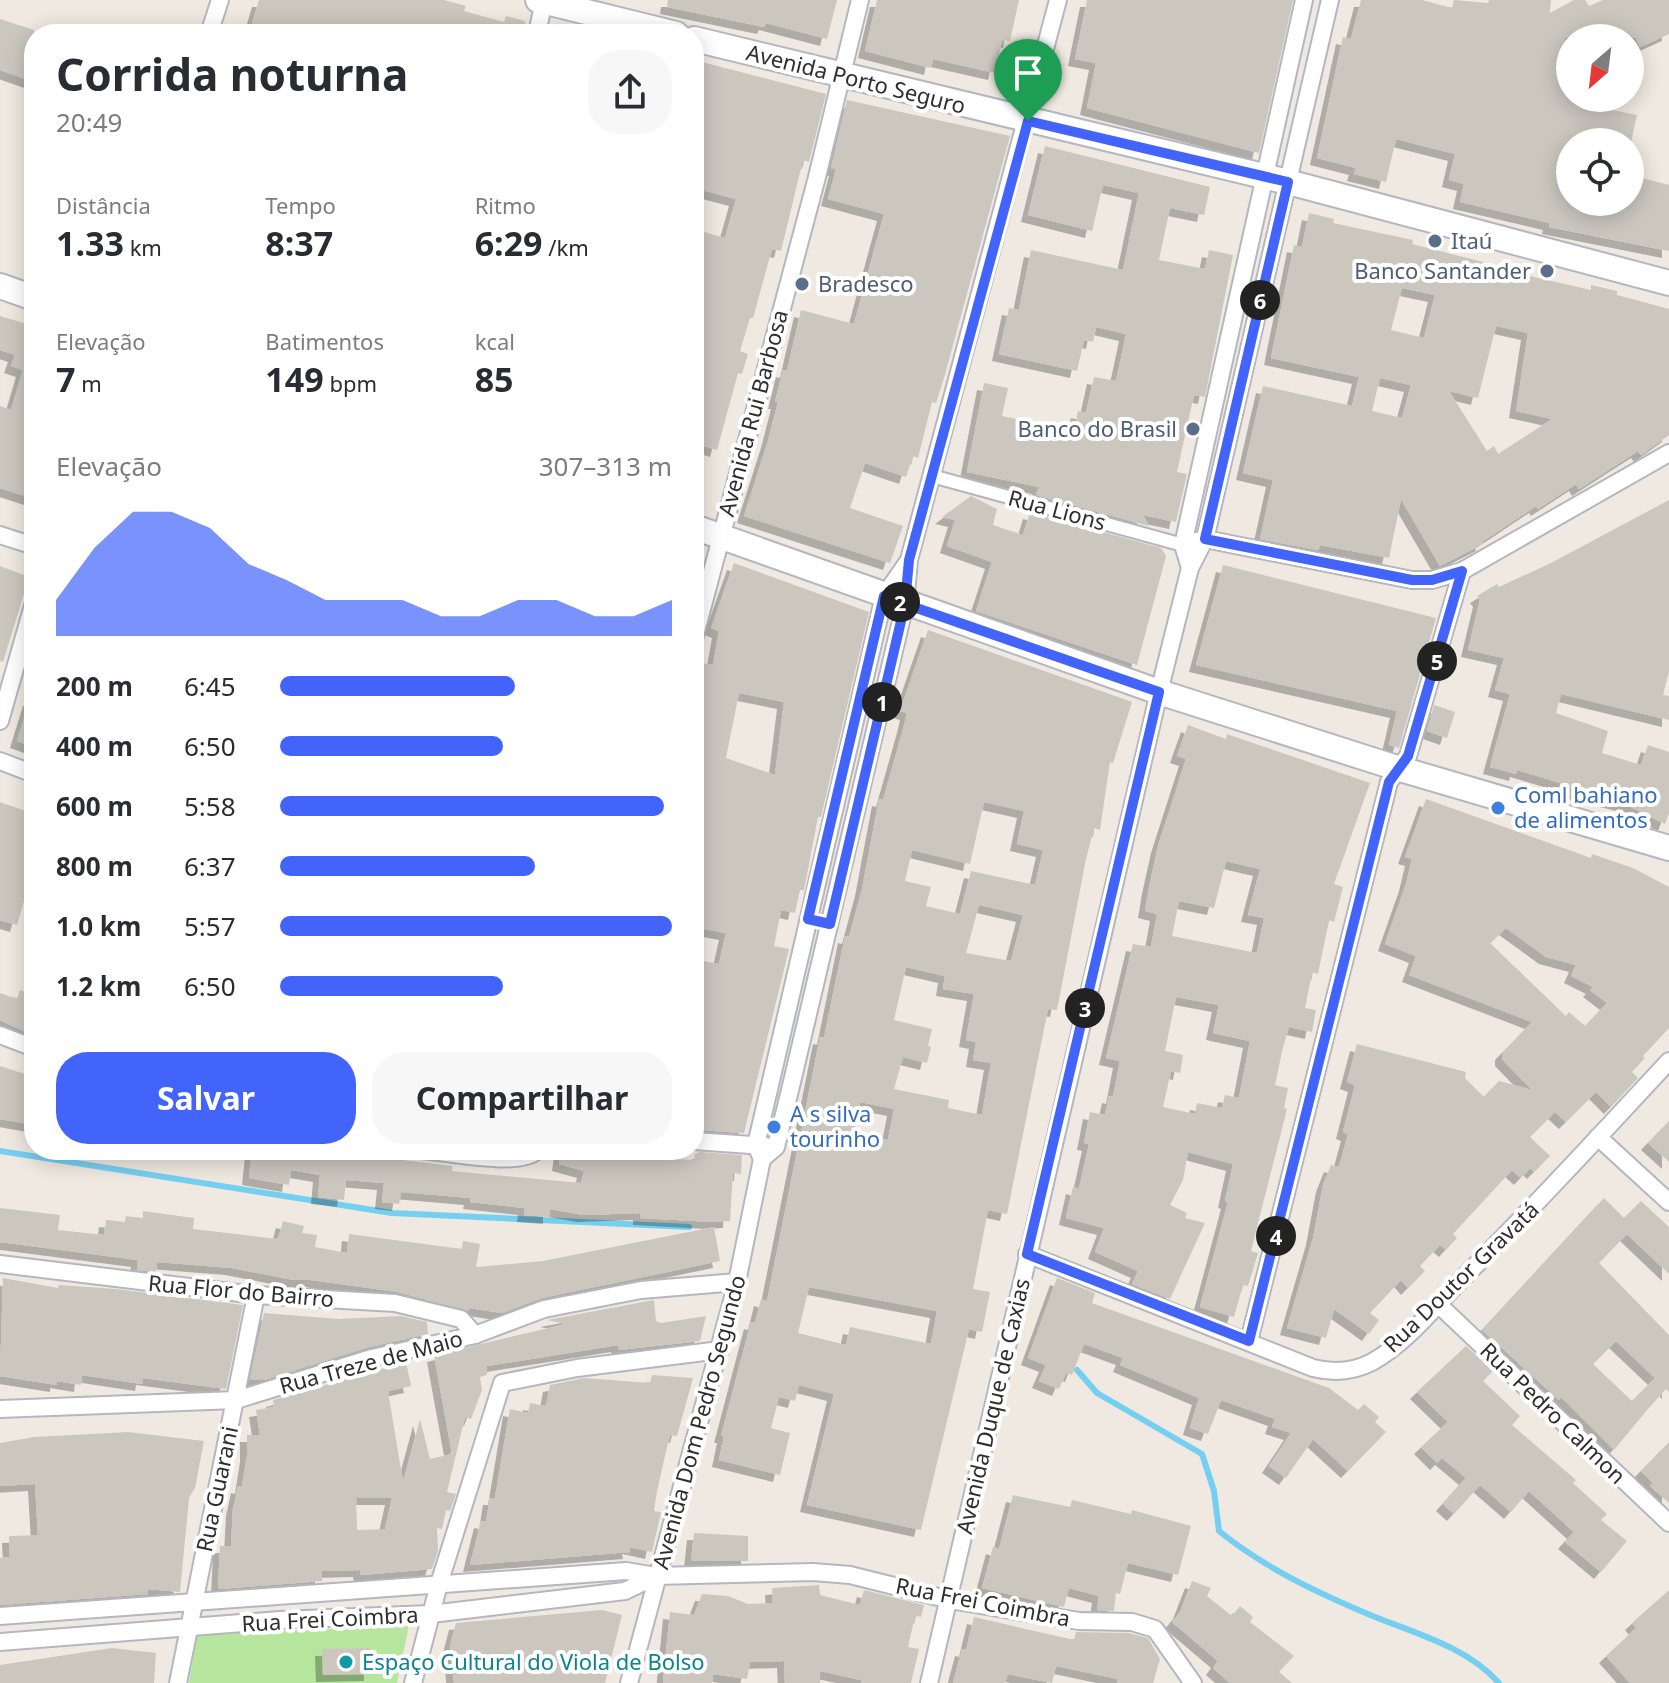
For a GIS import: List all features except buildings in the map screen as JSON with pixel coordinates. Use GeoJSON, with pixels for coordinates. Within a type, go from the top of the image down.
{"type":"FeatureCollection","features":[{"type":"Feature","properties":{"kind":"main road"},"geometry":{"type":"LineString","coordinates":[[542,1],[635,24]]}},
{"type":"Feature","properties":{"kind":"main road","name":"Avenida Porto Seguro"},"geometry":{"type":"LineString","coordinates":[[704,41],[1288,182],[1669,283]]}},
{"type":"Feature","properties":{"kind":"main road"},"geometry":{"type":"LineString","coordinates":[[0,286],[24,294]]}},
{"type":"Feature","properties":{"kind":"main road"},"geometry":{"type":"LineString","coordinates":[[704,530],[1159,692],[1397,768],[1669,848]]}},
{"type":"Feature","properties":{"kind":"street"},"geometry":{"type":"LineString","coordinates":[[212,24],[220,0]]}},
{"type":"Feature","properties":{"kind":"street","name":"Avenida Rui Barbosa"},"geometry":{"type":"LineString","coordinates":[[704,599],[860,0]]}},
{"type":"Feature","properties":{"kind":"street"},"geometry":{"type":"LineString","coordinates":[[704,1143],[759,1152],[776,1147],[871,753],[895,600],[932,476],[1058,0]]}},
{"type":"Feature","properties":{"kind":"street"},"geometry":{"type":"LineString","coordinates":[[1190,568],[1183,545],[1262,177],[1304,0]]}},
{"type":"Feature","properties":{"kind":"street","name":"Avenida Duque de Caxias"},"geometry":{"type":"LineString","coordinates":[[929,1683],[1159,692],[1190,568],[1205,539],[1330,0]]}},
{"type":"Feature","properties":{"kind":"street"},"geometry":{"type":"LineString","coordinates":[[539,24],[542,1]]}},
{"type":"Feature","properties":{"kind":"street"},"geometry":{"type":"LineString","coordinates":[[1183,545],[1205,539],[1412,580],[1432,580],[1462,571],[1669,453]]}},
{"type":"Feature","properties":{"kind":"street","name":"Rua Lions"},"geometry":{"type":"LineString","coordinates":[[932,476],[1183,545]]}},
{"type":"Feature","properties":{"kind":"street"},"geometry":{"type":"LineString","coordinates":[[0,527],[24,535]]}},
{"type":"Feature","properties":{"kind":"street"},"geometry":{"type":"LineString","coordinates":[[0,535],[24,543]]}},
{"type":"Feature","properties":{"kind":"street"},"geometry":{"type":"LineString","coordinates":[[1249,1341],[1389,782],[1408,756],[1462,571]]}},
{"type":"Feature","properties":{"kind":"street","name":"Avenida Dom Pedro Segundo"},"geometry":{"type":"LineString","coordinates":[[629,1683],[737,1282],[759,1152],[808,919],[850,749],[895,600]]}},
{"type":"Feature","properties":{"kind":"street"},"geometry":{"type":"LineString","coordinates":[[0,721],[24,637]]}},
{"type":"Feature","properties":{"kind":"street"},"geometry":{"type":"LineString","coordinates":[[850,749],[871,753]]}},
{"type":"Feature","properties":{"kind":"street"},"geometry":{"type":"LineString","coordinates":[[0,761],[24,770]]}},
{"type":"Feature","properties":{"kind":"street"},"geometry":{"type":"LineString","coordinates":[[808,919],[830,924]]}},
{"type":"Feature","properties":{"kind":"street"},"geometry":{"type":"LineString","coordinates":[[0,1035],[24,1044]]}},
{"type":"Feature","properties":{"kind":"street","name":"Rua Doutor Gravatá"},"geometry":{"type":"LineString","coordinates":[[1027,1254],[1313,1368],[1337,1372],[1355,1369],[1395,1345],[1438,1304],[1539,1203],[1669,1061]]}},
{"type":"Feature","properties":{"kind":"street"},"geometry":{"type":"LineString","coordinates":[[1598,1137],[1669,1202]]}},
{"type":"Feature","properties":{"kind":"street","name":"Rua Flor do Bairro"},"geometry":{"type":"LineString","coordinates":[[0,1264],[256,1295],[395,1303],[461,1319],[475,1335]]}},
{"type":"Feature","properties":{"kind":"street","name":"Rua Treze de Maio"},"geometry":{"type":"LineString","coordinates":[[0,1409],[236,1400],[372,1358],[475,1335],[544,1309],[641,1290],[737,1282]]}},
{"type":"Feature","properties":{"kind":"street","name":"Rua Guarani"},"geometry":{"type":"LineString","coordinates":[[178,1683],[256,1295]]}},
{"type":"Feature","properties":{"kind":"street","name":"Rua Pedro Calmon"},"geometry":{"type":"LineString","coordinates":[[1438,1304],[1669,1523]]}},
{"type":"Feature","properties":{"kind":"street"},"geometry":{"type":"LineString","coordinates":[[413,1683],[439,1584],[502,1383],[577,1368],[720,1350]]}},
{"type":"Feature","properties":{"kind":"street","name":"Rua Frei Coimbra"},"geometry":{"type":"LineString","coordinates":[[0,1616],[626,1571],[656,1576],[813,1572],[850,1575],[950,1600],[1079,1621],[1113,1620],[1148,1626],[1165,1639],[1189,1681]]}},
{"type":"Feature","properties":{"kind":"street","name":"Rua Frei Coimbra"},"geometry":{"type":"LineString","coordinates":[[0,1642],[190,1627],[431,1614],[625,1591],[656,1576]]}},
{"type":"Feature","properties":{"kind":"green space"},"geometry":{"type":"Polygon","coordinates":[[[409,1625],[397,1683],[189,1683],[197,1635],[409,1625]]]}},
{"type":"Feature","properties":{"kind":"waterway"},"geometry":{"type":"LineString","coordinates":[[0,1151],[24,1155]]}},
{"type":"Feature","properties":{"kind":"waterway"},"geometry":{"type":"LineString","coordinates":[[57,1160],[392,1213],[689,1227]]}},
{"type":"Feature","properties":{"kind":"waterway"},"geometry":{"type":"LineString","coordinates":[[1077,1370],[1097,1393],[1202,1454],[1214,1491],[1219,1531],[1237,1545],[1314,1590],[1457,1651],[1473,1660],[1499,1683]]}},
{"type":"Feature","properties":{"kind":"place","name":"Itaú"},"geometry":{"type":"Point","coordinates":[1435,241]}},
{"type":"Feature","properties":{"kind":"place","name":"Banco Santander"},"geometry":{"type":"Point","coordinates":[1547,271]}},
{"type":"Feature","properties":{"kind":"place","name":"Bradesco"},"geometry":{"type":"Point","coordinates":[802,284]}},
{"type":"Feature","properties":{"kind":"place","name":"Banco do Brasil"},"geometry":{"type":"Point","coordinates":[1193,429]}},
{"type":"Feature","properties":{"kind":"place","name":"Coml bahiano de alimentos"},"geometry":{"type":"Point","coordinates":[1498,808]}},
{"type":"Feature","properties":{"kind":"place","name":"A s silva tourinho"},"geometry":{"type":"Point","coordinates":[774,1127]}},
{"type":"Feature","properties":{"kind":"place","name":"Espaço Cultural do Viola de Bolso"},"geometry":{"type":"Point","coordinates":[346,1662]}},
{"type":"Feature","properties":{"kind":"route"},"geometry":{"type":"LineString","coordinates":[[1028,121],[909,560],[905,604],[830,924],[808,919],[884,596],[905,604],[1159,692],[1027,1254],[1249,1341],[1389,782],[1408,756],[1462,571],[1432,580],[1412,580],[1205,539],[1288,182],[1028,121]]}}]}
